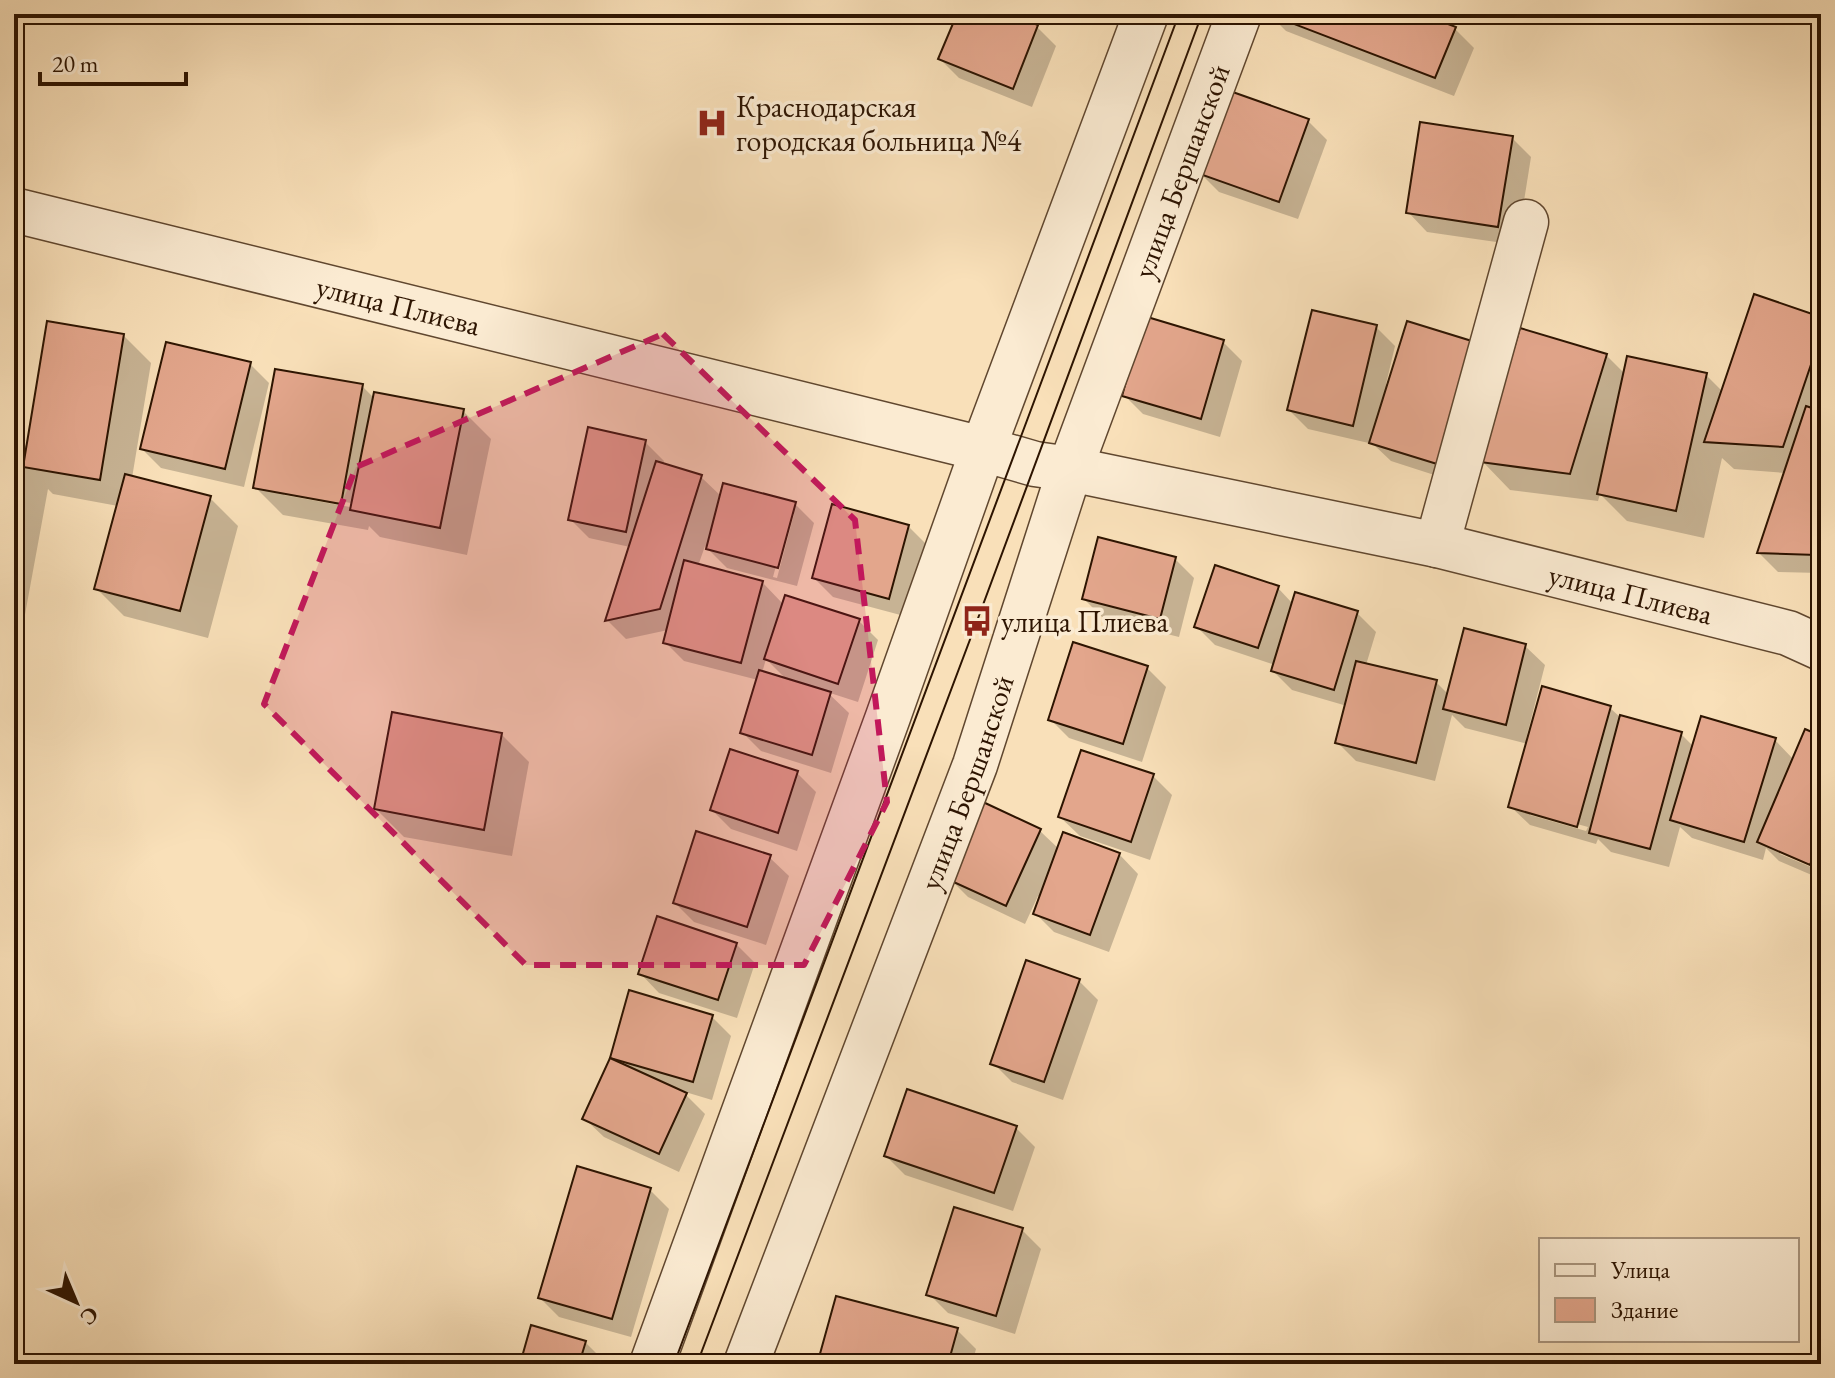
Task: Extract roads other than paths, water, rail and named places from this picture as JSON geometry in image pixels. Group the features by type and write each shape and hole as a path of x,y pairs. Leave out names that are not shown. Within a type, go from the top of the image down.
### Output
{"street":[{"path":"652,1364 878,747 983,449 1146,14"},
{"name":"улица Бершанской","path":"746,1364 975,765 1070,469 1239,14"},
{"name":"улица Плиева","path":"14,210 1035,464 1437,545 1788,633 1821,648"},
{"path":"1437,545 1526,222"}],"tram line":[{"path":"674,1364 1179,14"},
{"path":"697,1364 1202,14"}],"place":[{"name":"Краснодарская городская больница №4","path":"712,123"},
{"name":"улица Плиева","path":"977,621"}]}
